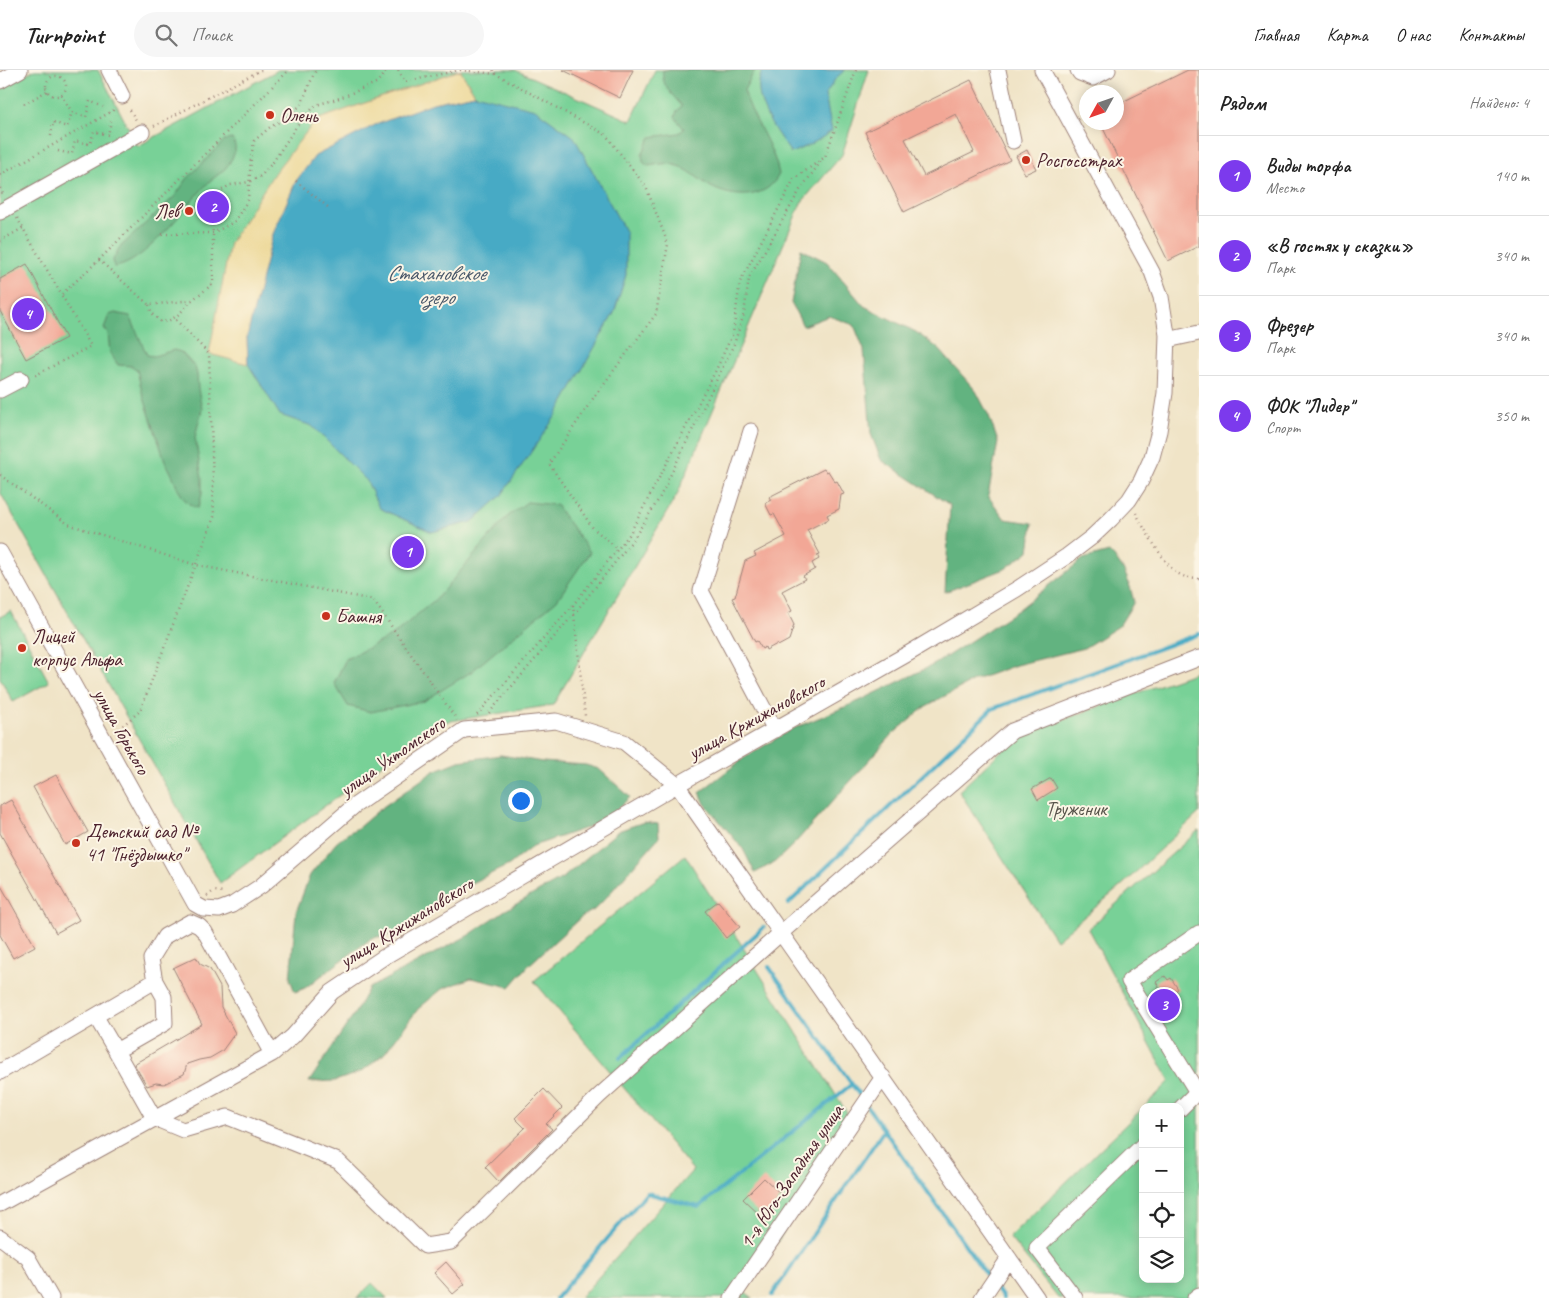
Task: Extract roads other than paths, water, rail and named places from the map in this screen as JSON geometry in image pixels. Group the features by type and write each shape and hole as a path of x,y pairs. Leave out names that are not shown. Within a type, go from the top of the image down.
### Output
{"street":[{"path":"0,81 20,70"},
{"path":"109,70 120,102"},
{"path":"998,70 1013,141"},
{"name":"улица Кржижановского","path":"0,1204 272,1054 293,1036 332,992 384,957 677,785 912,652 1030,580 1092,537 1112,519 1129,500 1141,481 1152,457 1159,431 1165,393 1167,340 1161,297 1152,272 1042,70"},
{"path":"1078,70 1080,73 1093,78 1108,70"},
{"path":"5,209 142,132"},
{"path":"1167,340 1199,333"},
{"path":"0,390 27,378"},
{"path":"751,431 701,591 774,730"},
{"name":"улица Горького","path":"0,552 105,742 200,906"},
{"path":"96,1017 154,1118 183,1130 228,1117 338,1161 426,1246 451,1242 599,1096 1012,730 1199,658"},
{"name":"улица Ухтомского","path":"200,906 219,910 226,908 262,886 354,806 470,730 556,721 624,742 677,785 782,932 1037,1298"},
{"path":"116,1051 165,1023 164,997 154,982 150,960 165,936 190,922 199,926 205,932 272,1054"},
{"path":"1184,1105 1198,1093 1129,981 1199,933"},
{"path":"0,1072 154,982"},
{"name":"1-я Юго-Западная улица","path":"732,1298 883,1077"},
{"path":"1075,1298 1037,1248 1140,1148"},
{"path":"0,1237 28,1258 51,1298"},
{"path":"982,1298 1010,1258"},
{"path":"1195,1298 1199,1295"}],"water":[{"path":"763,70 845,70 836,78 825,95 832,131 812,144 791,153 778,135 761,102 759,80"},
{"name":"Стахановское озеро","path":"475,94 535,109 574,137 626,233 626,275 614,313 557,414 501,496 472,522 432,532 379,508 367,481 312,426 280,415 248,364 247,337 273,234 296,181 315,156 375,125 433,103"}],"waterway":[{"path":"788,904 992,709 1199,634"},
{"path":"620,1058 764,927"},
{"path":"769,967 863,1100"},
{"path":"556,1298 647,1193 699,1207 852,1084"},
{"path":"867,1106 990,1280"},
{"path":"772,1295 884,1130"},
{"path":"994,1285 1003,1298"}],"place":[{"name":"Олень","path":"270,115"},
{"name":"Росгосстрах","path":"1026,160"},
{"name":"«В гостях у сказки»","path":"213,207"},
{"name":"Лев","path":"189,211"},
{"name":"ФОК \"Лидер\"","path":"28,314"},
{"name":"Виды торфа","path":"408,552"},
{"name":"Башня","path":"326,616"},
{"name":"Лицей корпус Альфа","path":"22,648"},
{"name":"Детский сад № 41 \"Гнёздышко\"","path":"76,843"},
{"name":"Фрезер","path":"1164,1005"}],"park label":[{"name":"Труженик","path":"1076,808"}]}
